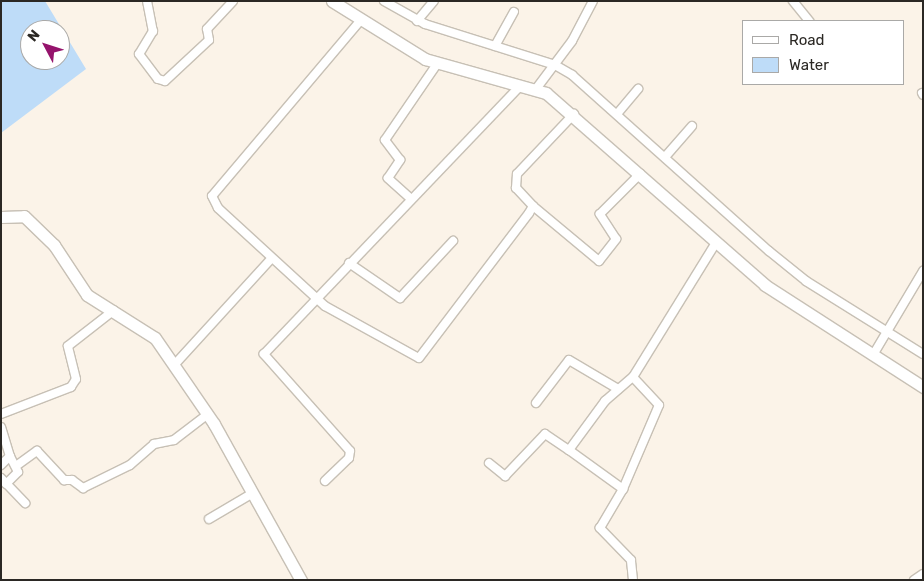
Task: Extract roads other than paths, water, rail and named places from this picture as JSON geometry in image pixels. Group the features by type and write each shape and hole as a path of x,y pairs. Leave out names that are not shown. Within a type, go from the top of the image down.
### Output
{"main road":[{"path":"332,1 360,21 437,64 536,89 574,114 716,244 765,285 923,387"},
{"path":"1,218 24,216 54,245 87,295 114,310 155,338 176,363 208,414 301,580"}],"street":[{"path":"147,1 153,31 139,54 158,79 165,81 209,40 207,29 233,1"},
{"path":"384,1 417,21 553,67 617,114 791,269 884,334 923,354"},
{"path":"417,21 434,1"},
{"path":"536,89 544,76 553,67 593,1"},
{"path":"793,1 808,20"},
{"path":"495,46 514,12"},
{"path":"360,21 213,189 212,196 218,208 315,297 373,336 422,358 533,206"},
{"path":"410,198 388,178 400,160 384,140 437,64"},
{"path":"324,481 349,458 350,451 264,354 315,297 520,86"},
{"path":"617,114 638,89"},
{"path":"574,114 517,174 516,188 533,206 599,260 616,239 600,214 640,174"},
{"path":"664,157 692,126"},
{"path":"350,263 400,298 453,241"},
{"path":"569,450 618,389 633,377 716,244"},
{"path":"176,363 272,258"},
{"path":"873,355 923,271"},
{"path":"1,414 71,387 76,379 68,346 114,310"},
{"path":"536,403 569,360 618,389"},
{"path":"633,377 658,398 659,405 623,489 600,528 631,560 633,580"},
{"path":"16,466 37,451 64,480 72,480 83,488 130,465 154,444 174,440 208,414"},
{"path":"1,426 10,456 18,474 4,481 25,503"},
{"path":"489,463 506,476 545,434 623,489"},
{"path":"1,465 10,456"},
{"path":"209,519 253,493"},
{"path":"914,580 923,574"}],"water":[{"path":"1,1 45,1 56,20 20,20 20,70 70,70 70,42 86,69 1,133"}]}
